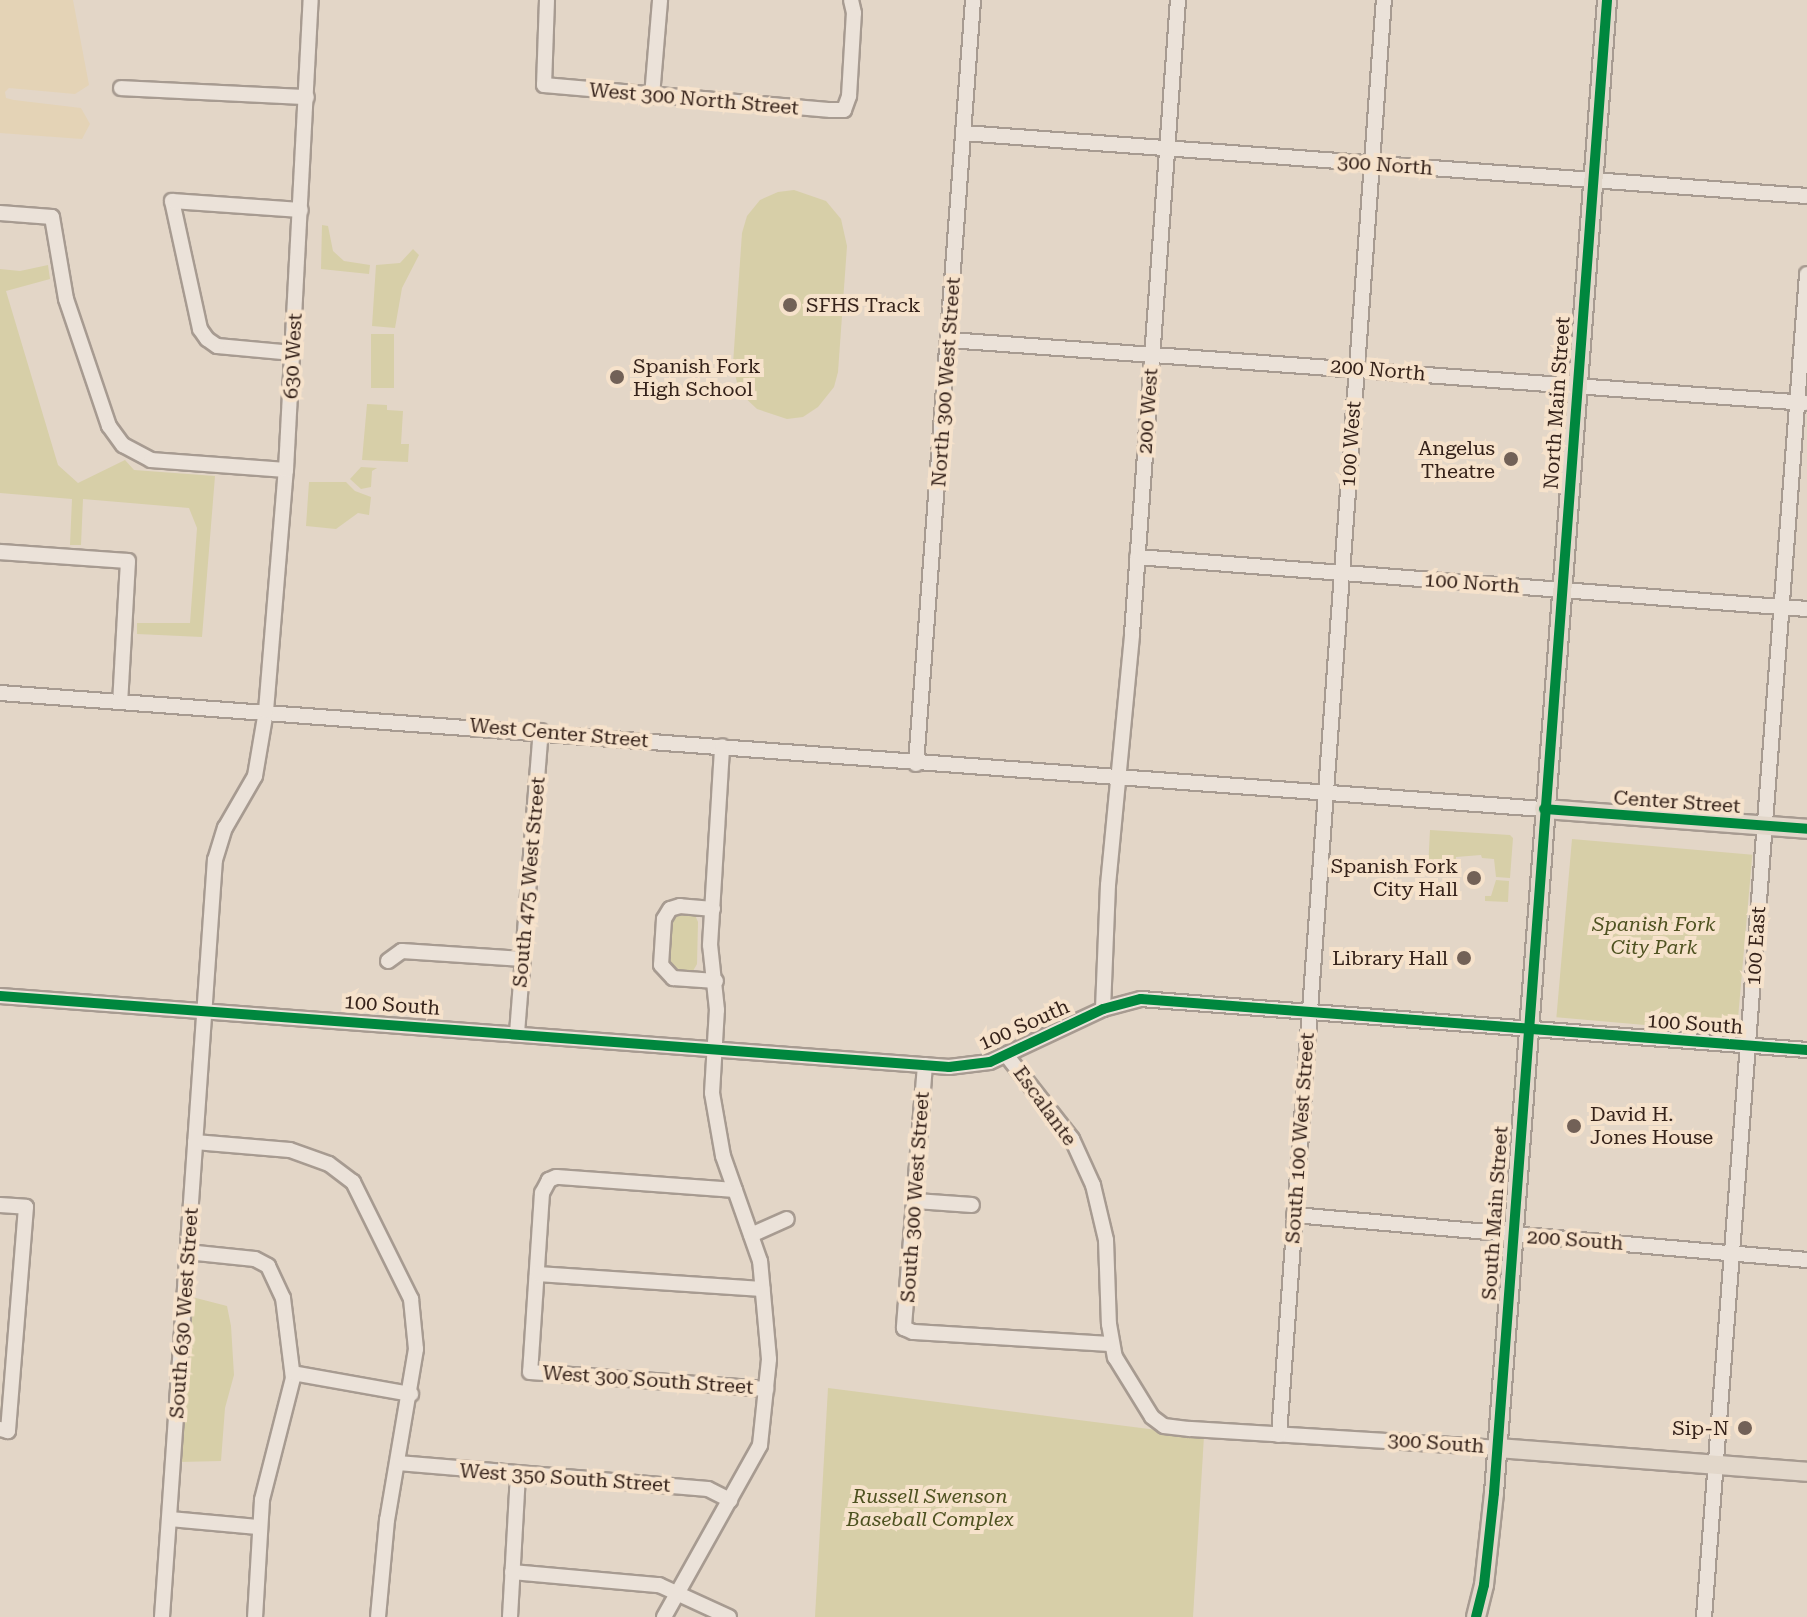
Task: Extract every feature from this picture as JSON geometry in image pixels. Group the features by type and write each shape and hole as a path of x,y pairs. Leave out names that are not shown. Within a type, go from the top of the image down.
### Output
{"main road":[{"name":"North Main Street","path":"1544,809 1607,0"},
{"name":"Center Street","path":"1544,809 1807,829"},
{"name":"South Main Street","path":"1476,1617 1484,1585 1497,1448 1544,809"},
{"name":"300 South","path":"1497,1448 1807,1472"}],"street":[{"name":"630 West","path":"205,1009 215,860 225,828 255,776 266,711 286,470 311,0"},
{"name":"West 300 North Street","path":"547,0 544,85 844,110 854,13 851,0"},
{"path":"652,96 660,0"},
{"name":"North 300 West Street","path":"916,764 973,0"},
{"name":"200 West","path":"1103,1009 1114,822 1178,0"},
{"name":"100 West","path":"1325,793 1384,0"},
{"path":"121,88 307,97"},
{"name":"300 North","path":"963,133 1807,196"},
{"path":"293,353 217,346 200,329 172,201 301,210"},
{"path":"0,213 52,217 59,268 76,329 109,426 129,450 159,461 286,470"},
{"name":"100 East","path":"1704,1617 1782,607 1802,403 1807,274"},
{"name":"200 North","path":"949,340 1356,367 1802,403"},
{"path":"0,552 128,561 120,702"},
{"name":"100 North","path":"1137,557 1807,609"},
{"name":"West Center Street","path":"0,693 541,731 1118,779"},
{"name":"South 475 West Street","path":"517,1033 541,731"},
{"path":"664,1617 760,1445 770,1336 760,1261 714,1117 716,981 710,945 722,746"},
{"name":"Center Street","path":"1118,779 1544,809"},
{"name":"South 100 West Street","path":"1279,1435 1325,793"},
{"path":"713,909 680,906 670,909 664,919 661,965 673,978 716,981"},
{"path":"388,961 402,951 523,959"},
{"name":"100 South","path":"0,996 925,1065 974,1065 1007,1056 1118,1003 1161,1000 1807,1050"},
{"name":"South 630 West Street","path":"162,1617 205,1009"},
{"name":"Escalante","path":"1007,1056 1072,1139 1093,1185 1106,1240 1111,1344"},
{"name":"South 300 West Street","path":"925,1065 904,1328 913,1332 1111,1344"},
{"path":"195,1142 290,1150 329,1164 353,1182 411,1299 416,1349 411,1394 387,1520 378,1617"},
{"path":"735,1190 556,1177 549,1180 542,1193 537,1274 763,1289"},
{"path":"916,1201 972,1205"},
{"path":"0,1205 26,1207 4,1430"},
{"name":"200 South","path":"1294,1215 1807,1260"},
{"path":"751,1235 787,1219"},
{"path":"187,1252 255,1259 268,1266 283,1298 293,1373 289,1404 262,1500 255,1617"},
{"name":"West 300 South Street","path":"537,1274 530,1372 766,1389"},
{"name":"300 South","path":"1111,1344 1118,1364 1140,1401 1164,1426 1497,1448"},
{"path":"293,1373 411,1394"},
{"name":"West 350 South Street","path":"398,1463 708,1489 730,1500"},
{"path":"510,1617 518,1475"},
{"path":"170,1519 258,1527"},
{"path":"512,1572 659,1585 729,1617"}],"shaded area":[{"path":"0,0 73,0 89,85 75,94 9,88 5,92 6,98 14,100 81,108 90,124 82,139 0,133"}],"green space":[{"name":"SFHS Track","path":"794,190 826,201 841,219 847,246 838,372 834,387 818,407 803,417 787,419 757,409 739,392 733,364 742,233 747,216 760,200 778,192"},
{"path":"322,225 328,226 333,251 344,261 370,265 369,274 321,269"},
{"path":"413,249 419,255 402,288 395,328 372,326 376,265 400,263"},
{"path":"48,265 50,279 6,291 58,465 78,483 125,460 134,470 215,476 202,637 137,634 137,623 190,623 197,528 189,508 83,499 81,545 70,545 72,499 0,493 0,269 20,271"},
{"path":"371,334 394,334 394,388 371,388"},
{"path":"367,404 387,405 387,410 403,411 401,444 409,444 408,462 362,460"},
{"path":"361,467 377,468 372,471 371,487 361,489 350,479"},
{"path":"309,482 346,482 355,491 371,497 369,515 358,513 336,529 306,526"},
{"path":"1430,830 1510,835 1513,838 1510,878 1496,877 1494,859 1482,858 1481,855 1456,857 1455,870 1428,869"},
{"name":"Spanish Fork City Park","path":"1572,839 1752,855 1737,1033 1556,1017"},
{"path":"1496,880 1509,881 1508,902 1485,901 1485,896 1491,896"},
{"path":"679,913 695,915 698,922 697,964 693,971 675,970 668,961 671,922"},
{"path":"192,1297 227,1306 231,1326 234,1375 225,1408 221,1461 180,1462"},
{"name":"Russell Swenson Baseball Complex","path":"828,1388 1204,1436 1193,1617 815,1617"}],"cycle path":[{"path":"1476,1617 1484,1585 1494,1493 1607,0"},
{"path":"1544,809 1807,829"},
{"path":"0,996 949,1067 990,1062 1103,1009 1141,999 1807,1050"}],"place":[{"name":"SFHS Track","path":"790,305"},
{"name":"Spanish Fork High School","path":"617,377"},
{"name":"Angelus Theatre","path":"1511,459"},
{"name":"Spanish Fork City Hall","path":"1474,878"},
{"name":"Library Hall","path":"1464,958"},
{"name":"David H. Jones House","path":"1574,1126"},
{"name":"Sip-N","path":"1745,1428"}]}
